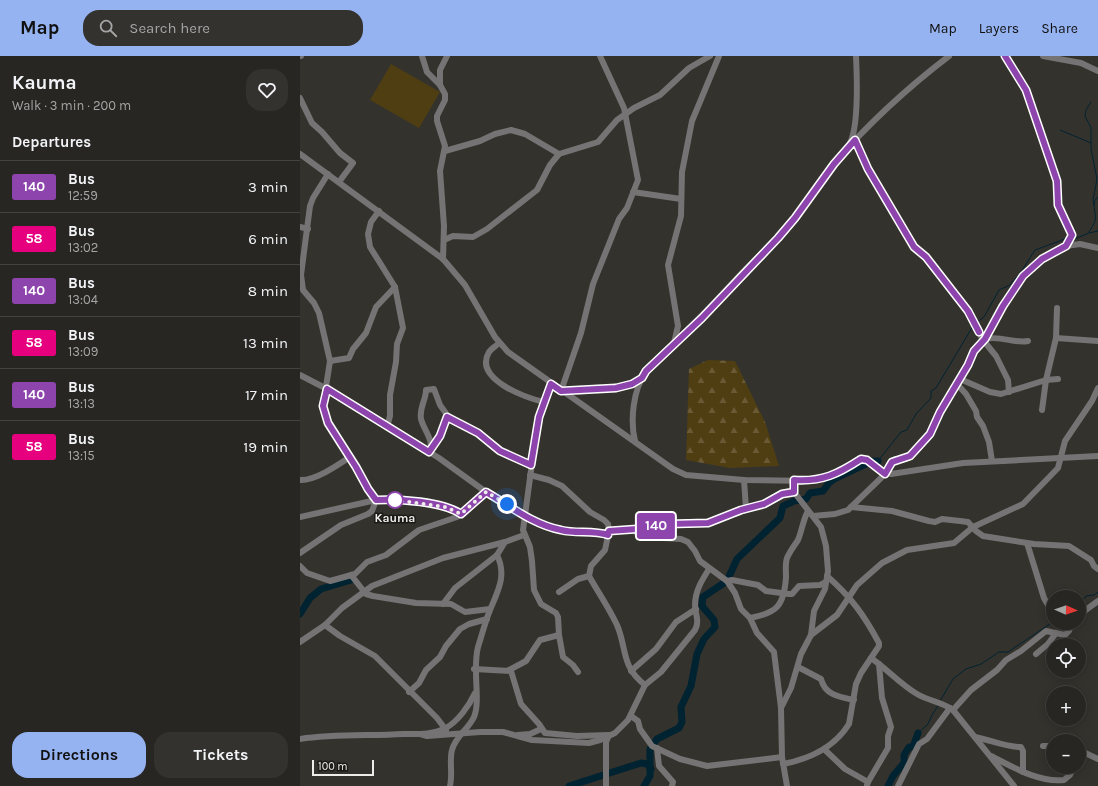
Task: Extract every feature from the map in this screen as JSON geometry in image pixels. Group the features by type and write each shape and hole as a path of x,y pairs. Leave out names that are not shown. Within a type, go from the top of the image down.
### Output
{"street":[{"path":"422,56 426,72 440,85 445,94 445,100 437,116 445,151 440,171 444,240 442,259"},
{"path":"440,85 440,70 447,56"},
{"path":"561,391 581,333 593,284 619,219 627,208 634,192 638,175 624,114 624,108 619,93 609,79 600,56"},
{"path":"444,240 453,236 473,237 487,229 540,187 550,165 559,154 595,144 624,114 660,95 689,68 710,56"},
{"path":"674,343 678,326 668,265 681,216 682,172 690,130 719,56"},
{"path":"847,149 854,132 858,89 856,56"},
{"path":"635,441 632,423 636,399 642,378 646,371 702,318 778,238 855,140 882,112 923,76 949,56"},
{"path":"1005,56 1026,90 1051,162 1057,181 1058,205 1072,233 1066,246"},
{"path":"1043,56 1081,63 1098,71"},
{"path":"300,98 312,122 340,154 353,163 339,182"},
{"path":"445,151 511,130 525,134 559,154"},
{"path":"855,140 868,169 914,247 926,257 968,311 984,339 992,349 1008,380 1009,392"},
{"path":"300,154 442,259 465,285 499,343 508,352 561,391 683,474 704,478 744,480 820,479 845,470 861,459 870,462 885,474 897,474 945,464 1098,456"},
{"path":"328,174 313,198 309,210 308,229 302,260 301,284 303,290 316,307 330,361 327,389 323,406 328,423 376,500"},
{"path":"634,192 681,199"},
{"path":"379,211 371,222 368,234 370,247 395,287 403,328 397,344 396,362 390,395 390,416 387,427"},
{"path":"300,227 308,229"},
{"path":"810,513 835,514 851,507 885,474 892,462 910,456 930,434 940,412 974,351 984,339 1003,306 1023,276 1042,259 1066,246 1080,244 1098,248"},
{"path":"330,361 349,358 353,349 366,333 376,307 395,287"},
{"path":"1042,410 1046,380 1056,338 1057,308"},
{"path":"984,339 997,337 1016,342 1028,341"},
{"path":"1056,338 1098,341"},
{"path":"499,343 490,352 486,361 488,371 506,388 524,397 544,402"},
{"path":"300,375 327,389 387,427 430,450 486,492 525,516 560,530 608,533 630,529 651,528 668,524 708,523 764,504 782,494 794,492"},
{"path":"561,391 620,387 632,384 642,378"},
{"path":"958,382 1001,394 1046,380 1058,379"},
{"path":"958,382 976,411 977,417 983,426 989,442 992,461"},
{"path":"551,384 537,426 523,525 524,535 530,547 534,590 541,604 552,610 558,617 559,635 563,657 573,665 578,672"},
{"path":"811,635 836,615 857,585 870,573 891,558 907,550 954,543 973,527 1021,505 1055,471 1067,436 1092,401 1098,388"},
{"path":"430,450 431,441 421,419 423,402 428,389 434,389 440,405 447,417 478,433 500,451 531,465"},
{"path":"430,450 440,436 447,417"},
{"path":"300,480 306,480 335,467 350,457"},
{"path":"530,475 549,480 562,486 590,512 608,524 605,550 591,566 589,576 618,627 623,652 631,671 636,678 645,685"},
{"path":"744,480 746,509"},
{"path":"781,708 792,688 801,654 811,635 814,611 827,579 828,558 821,527 794,492 794,480"},
{"path":"300,566 307,573 330,581 351,575 367,562 392,551 419,530 461,514 486,492"},
{"path":"300,554 341,525 368,514 372,511 376,500"},
{"path":"300,517 376,500 437,505 452,509 461,514"},
{"path":"851,507 892,511 935,522 942,519 968,522 983,536 1027,543 1069,546 1091,560 1094,566 1098,569"},
{"path":"750,618 771,613 777,608 784,592 787,560 798,538 802,523 810,513"},
{"path":"630,529 646,537 681,539 688,542 700,561 727,581 735,593 741,609 750,618 757,633 775,656 781,708 782,757 787,786"},
{"path":"300,642 325,625 342,608 363,592 382,582 443,558 505,542 524,535"},
{"path":"444,604 455,588 497,555 505,542"},
{"path":"1027,543 1046,602"},
{"path":"450,786 451,752 459,735 474,717 474,669 476,657 490,609 497,598 501,582 501,569 497,555"},
{"path":"420,734 427,736 459,735 480,732 503,732 532,740 589,743 615,733 631,716 645,685 661,672 695,630 698,620 695,603 699,587 710,569"},
{"path":"351,575 363,592 373,596 402,601 451,604 465,612 490,609"},
{"path":"559,592 578,579 589,576"},
{"path":"727,581 732,580 745,582 758,585 766,591 792,594 799,586 820,585 827,579"},
{"path":"783,764 811,757 838,738 849,724 856,684 871,658 878,650 879,643 859,608 849,597 827,579"},
{"path":"1086,610 1098,601"},
{"path":"631,671 656,649 676,622 696,609"},
{"path":"409,692 419,683 426,670 440,657 446,646 460,629 469,624 487,619"},
{"path":"325,625 340,636 374,656 445,728 454,744"},
{"path":"898,786 919,744 926,739 971,690 997,670 1006,660 1046,631 1064,635 1069,630"},
{"path":"1036,654 1048,644 1056,633"},
{"path":"474,669 497,671 509,670 526,662 540,640 559,635"},
{"path":"871,658 905,686 928,700 939,702 952,709 1014,786"},
{"path":"824,749 845,768 867,784 888,748 888,736 891,727 882,698 879,664"},
{"path":"798,667 821,679 822,684 830,694 854,700"},
{"path":"509,670 513,673 521,704 545,733 556,735 609,735"},
{"path":"300,739 322,736 420,734 445,728 464,710 475,692"},
{"path":"631,716 638,722 640,729 652,746 680,759 708,766 782,757"},
{"path":"516,736 530,734 542,729"},
{"path":"606,786 606,742 609,735"},
{"path":"975,737 989,740 1003,746 1021,747 1023,751 1023,772"},
{"path":"657,748 659,766 673,782 672,786"},
{"path":"1086,753 1098,759"},
{"path":"991,756 1023,772 1061,780 1068,778 1070,774"}],"green space":[{"path":"391,64 440,92 419,128 370,100"},
{"path":"708,360 735,361 765,422 779,466 730,468 686,460 689,369"}],"waterway":[{"path":"1091,102 1086,110 1085,116 1091,128 1091,149 1097,179 1093,200 1094,205"},
{"path":"1060,130 1091,143"},
{"path":"1089,232 1095,221 1094,202 1098,197"},
{"path":"1072,240 1098,231"},
{"path":"976,323 984,317 999,290 1010,285 1021,272 1035,250 1065,239"},
{"path":"878,461 901,432 907,430 916,414 931,398 931,391 936,388 973,326"},
{"path":"644,786 650,776 650,749 657,739 679,728 682,722 681,707 691,686 697,654 704,639 715,627 714,620 702,606 703,597 727,581 737,559 780,518 783,506 794,501 806,499 810,493 823,491 834,479 872,461 878,461"},
{"path":"300,614 310,598 321,589 351,580"},
{"path":"1086,596 1094,595 1098,592"},
{"path":"940,701 953,679 966,669 981,664 999,652 1008,652 1046,627"},
{"path":"918,733 928,724 938,706"},
{"path":"888,786 893,776 904,763 904,755 909,747 913,747 918,733"},
{"path":"569,786 641,763 647,764 651,769"}],"bus line":[{"name":"140","path":"979,332 968,311 926,257 914,247 865,164 855,140 834,164 795,218 778,238 740,276 702,318 646,371 642,378 625,387 590,390 561,391 551,384 539,417 531,465 500,451 483,439 478,433 447,417 440,436 429,452 327,389 323,406 328,423 356,467 371,495 376,500 387,499 437,505 452,509 461,514 471,507 486,492 537,522 560,530 574,532 608,535 609,531 651,528 658,525 694,525 708,523 741,510 764,504 776,496 788,492 794,492 794,480 814,481 845,470 861,459 867,460 885,474 895,459 906,459 916,451 930,434 934,422 968,365 974,351 985,339 999,316 1003,306 1023,276 1042,259 1066,246 1072,235 1058,205 1057,181 1029,100 1028,93 1022,81 1005,56"}],"place":[{"name":"Kauma","path":"395,500"}],"route":[{"path":"395,500 445,507 461,514 471,507 486,492 507,504"}]}
